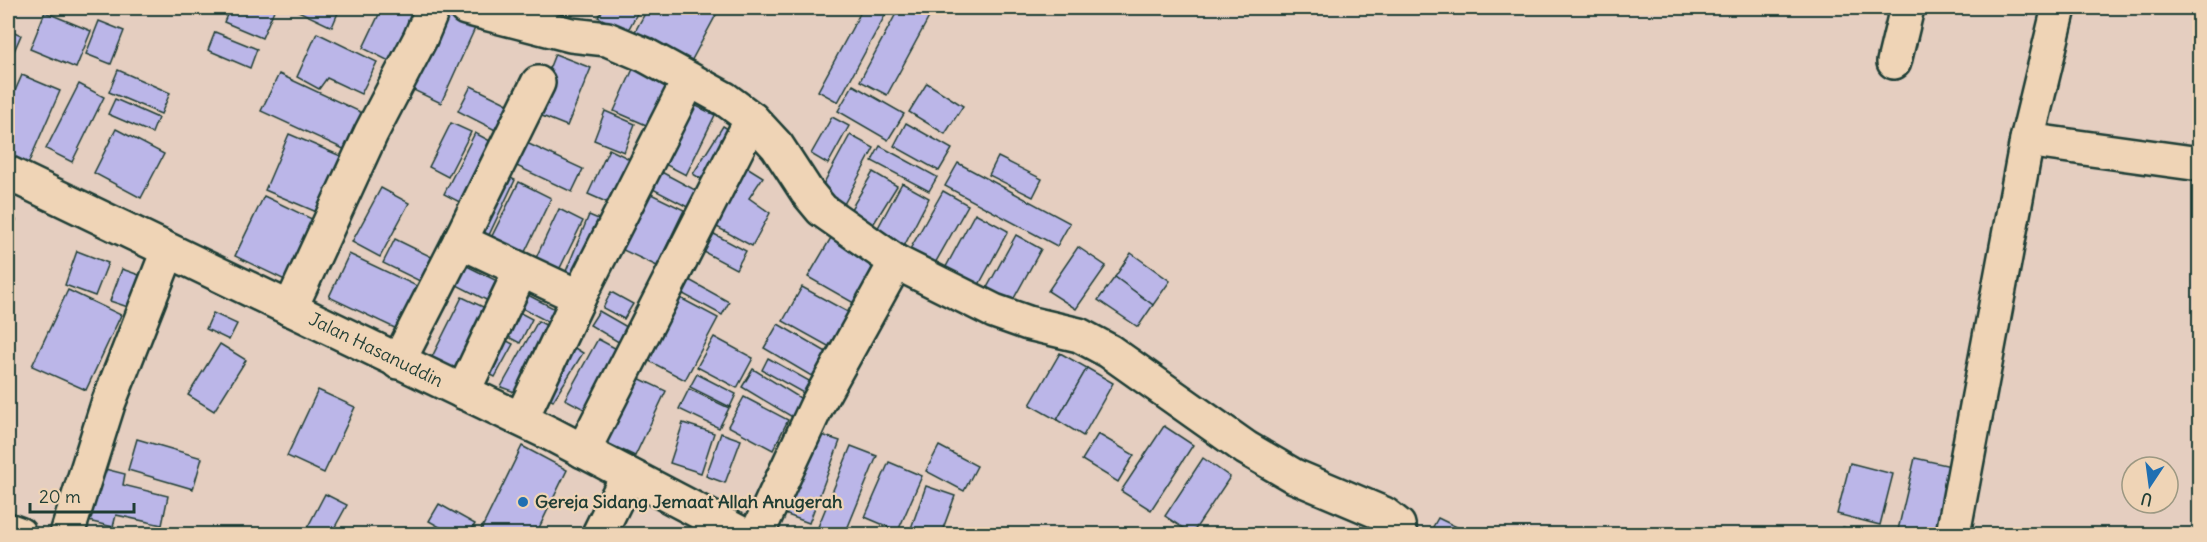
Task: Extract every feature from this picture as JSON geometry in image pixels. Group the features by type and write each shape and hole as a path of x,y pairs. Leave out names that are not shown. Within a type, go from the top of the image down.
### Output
{"street":[{"path":"290,309 371,133 434,8"},
{"path":"466,8 572,34 607,39 645,55 725,99 752,119 777,146 807,192 822,210 896,262 994,311 1028,323 1079,334 1109,351 1256,454 1294,476 1384,514 1398,525 1400,534"},
{"path":"1894,62 1907,8"},
{"path":"1953,534 2027,140 2059,8"},
{"path":"521,419 579,297 689,81"},
{"path":"398,362 538,83"},
{"path":"583,451 752,119"},
{"path":"2027,140 2199,164"},
{"name":"Jalan Hasanuddin","path":"8,173 521,419 742,534"},
{"path":"460,241 579,297"},
{"path":"67,534 108,404 168,251"},
{"path":"757,534 817,405 896,262"},
{"path":"463,392 521,270"},
{"path":"599,534 628,475"},
{"path":"8,530 19,534"}],"building":[{"path":"230,8 275,8 262,38 224,22"},
{"path":"297,8 340,8 332,27 296,10"},
{"path":"382,8 427,8 399,66 363,48"},
{"path":"604,8 640,8 627,32 598,17"},
{"path":"648,8 706,8 717,13 688,67 632,37"},
{"path":"863,8 889,8 838,102 818,91"},
{"path":"899,8 934,8 887,95 860,81"},
{"path":"442,11 476,26 441,103 407,87"},
{"path":"45,12 91,31 76,68 30,49"},
{"path":"99,21 124,31 111,64 86,54"},
{"path":"8,29 21,35 8,65"},
{"path":"215,32 257,49 250,68 208,50"},
{"path":"317,33 377,62 361,94 327,78 319,89 297,77"},
{"path":"555,54 591,68 567,126 532,112"},
{"path":"633,69 679,89 660,131 614,111"},
{"path":"118,70 170,93 161,114 109,92"},
{"path":"279,74 367,115 350,152 261,111"},
{"path":"22,75 60,91 28,164 8,155 8,107"},
{"path":"927,83 963,106 945,134 909,112"},
{"path":"79,84 104,97 72,162 46,149"},
{"path":"853,85 904,114 888,140 838,111"},
{"path":"471,86 522,111 509,137 458,111"},
{"path":"115,99 158,118 152,133 108,114"},
{"path":"684,100 715,115 686,175 655,159"},
{"path":"605,111 635,124 624,152 594,140"},
{"path":"832,117 849,126 828,164 811,154"},
{"path":"451,123 471,132 448,177 429,167"},
{"path":"906,123 952,149 939,171 894,146"},
{"path":"723,126 741,137 711,185 693,174"},
{"path":"116,129 164,154 141,198 94,173"},
{"path":"475,133 505,149 473,209 444,194"},
{"path":"289,134 343,157 319,213 265,190"},
{"path":"850,135 874,148 843,206 819,192"},
{"path":"518,139 583,169 572,192 508,162"},
{"path":"880,146 937,177 929,191 872,161"},
{"path":"609,149 640,164 620,208 588,194"},
{"path":"998,157 1042,179 1033,197 989,175"},
{"path":"734,159 763,177 749,198 770,213 752,246 702,219"},
{"path":"958,163 1070,223 1057,246 945,186"},
{"path":"654,168 710,198 701,214 645,185"},
{"path":"498,172 515,180 488,237 471,229"},
{"path":"873,172 897,186 871,228 848,214"},
{"path":"519,182 551,198 522,258 489,242"},
{"path":"902,183 929,198 901,252 873,237"},
{"path":"381,188 409,203 380,257 352,242"},
{"path":"943,191 968,205 934,265 909,251"},
{"path":"649,193 684,210 657,266 621,249"},
{"path":"264,196 316,221 287,281 235,256"},
{"path":"559,209 583,221 558,272 535,260"},
{"path":"975,213 1008,231 974,294 941,276"},
{"path":"589,215 610,224 584,285 564,276"},
{"path":"8,216 16,220 9,235 8,234"},
{"path":"699,226 746,251 736,269 689,244"},
{"path":"1016,235 1041,249 1008,309 983,295"},
{"path":"832,236 883,265 859,306 808,277"},
{"path":"395,239 442,262 430,286 383,263"},
{"path":"1078,247 1106,266 1076,309 1048,291"},
{"path":"77,251 108,263 95,296 65,285"},
{"path":"1131,253 1170,281 1153,305 1115,277"},
{"path":"349,254 421,288 401,331 329,297"},
{"path":"457,261 509,287 498,306 447,280"},
{"path":"122,269 142,276 131,308 110,301"},
{"path":"680,275 729,302 722,315 672,288"},
{"path":"1115,277 1153,305 1138,327 1098,300"},
{"path":"802,287 857,317 837,351 783,321"},
{"path":"68,290 121,315 86,390 32,366"},
{"path":"522,292 565,314 558,327 516,305"},
{"path":"611,292 633,304 624,319 603,308"},
{"path":"669,292 718,318 685,380 636,354"},
{"path":"462,297 498,314 467,376 431,359"},
{"path":"511,308 532,319 520,343 499,332"},
{"path":"599,311 641,335 632,350 590,325"},
{"path":"213,313 237,324 229,340 206,329"},
{"path":"538,321 559,332 523,395 501,387"},
{"path":"778,324 835,357 820,381 764,348"},
{"path":"494,334 513,344 495,377 476,367"},
{"path":"714,337 753,358 737,388 697,367"},
{"path":"598,339 628,355 595,415 565,399"},
{"path":"565,342 583,353 553,401 536,391"},
{"path":"220,344 246,360 214,411 188,395"},
{"path":"1060,353 1087,368 1057,420 1030,405"},
{"path":"768,358 811,382 805,394 762,370"},
{"path":"1087,368 1113,383 1083,436 1057,420"},
{"path":"753,369 805,401 794,418 742,387"},
{"path":"697,374 736,394 730,407 690,387"},
{"path":"634,376 666,391 635,456 603,441"},
{"path":"689,389 729,408 719,428 679,409"},
{"path":"318,390 355,407 324,473 287,456"},
{"path":"744,397 788,420 773,450 728,426"},
{"path":"683,423 714,433 701,473 670,463"},
{"path":"1164,426 1193,445 1151,510 1121,491"},
{"path":"813,432 840,441 809,523 782,513"},
{"path":"721,433 741,440 725,483 706,476"},
{"path":"1098,434 1134,455 1118,482 1082,460"},
{"path":"137,439 202,458 193,489 128,470"},
{"name":"Gereja Sidang Jemaat Allah Anugerah","path":"522,446 567,470 536,534 479,534"},
{"path":"851,446 877,456 845,534 837,534 818,527"},
{"path":"939,446 977,466 964,491 926,471"},
{"path":"1203,458 1230,477 1192,534 1165,516"},
{"path":"1915,458 1951,466 1935,534 1897,534"},
{"path":"889,462 922,476 898,531 865,517"},
{"path":"1850,463 1893,474 1880,525 1837,514"},
{"path":"93,466 125,474 123,485 168,496 162,525 116,515 113,527 80,519"},
{"path":"926,486 955,496 941,534 909,534"},
{"path":"325,494 347,505 331,534 304,534"},
{"path":"439,504 475,524 469,534 452,534 429,521"},
{"path":"1438,518 1471,534 1429,534"},
{"path":"1843,527 1874,534 1841,534"}],"place":[{"name":"Gereja Sidang Jemaat Allah Anugerah","path":"523,502"}]}
